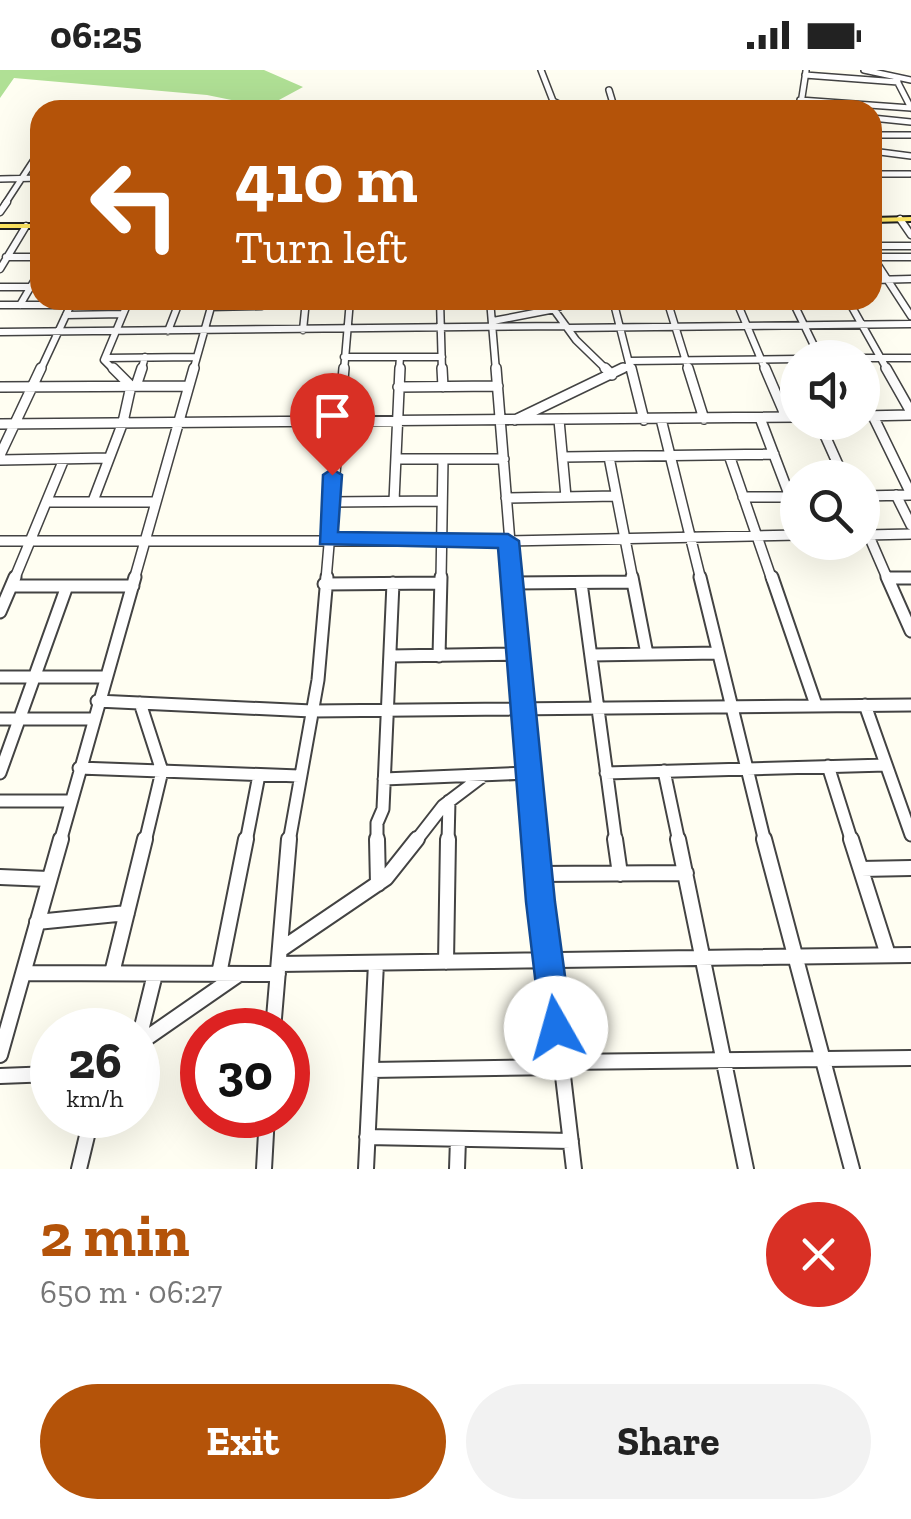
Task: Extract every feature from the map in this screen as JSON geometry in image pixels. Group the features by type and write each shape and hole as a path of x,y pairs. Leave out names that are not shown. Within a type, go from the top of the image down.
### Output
{"main road":[{"path":"882,220 911,220"},
{"path":"0,226 30,226"}],"street":[{"path":"540,70 552,100"},
{"path":"864,70 911,80"},
{"path":"800,100 806,72 894,76"},
{"path":"894,76 911,108"},
{"path":"609,90 612,100"},
{"path":"882,106 911,108"},
{"path":"882,119 911,122"},
{"path":"882,135 911,135"},
{"path":"882,152 911,156"},
{"path":"0,212 30,166"},
{"path":"882,174 910,174"},
{"path":"0,178 30,178"},
{"path":"900,220 911,235"},
{"path":"0,269 26,226"},
{"path":"882,246 911,246"},
{"path":"4,257 30,257"},
{"path":"882,257 911,257"},
{"path":"882,271 911,316"},
{"path":"882,280 911,279"},
{"path":"0,286 30,286 20,305"},
{"path":"0,305 30,305"},
{"path":"69,310 0,458 110,458"},
{"path":"93,310 123,314"},
{"path":"106,358 125,310"},
{"path":"168,331 176,310"},
{"path":"0,1055 210,310"},
{"path":"256,330 261,310"},
{"path":"304,330 305,310"},
{"path":"276,1008 299,776 312,711 349,310"},
{"path":"440,310 442,387"},
{"path":"491,310 498,386 508,421 504,459 508,541 538,874 574,1169"},
{"path":"493,325 551,310"},
{"path":"556,310 612,374"},
{"path":"616,310 644,420"},
{"path":"670,310 704,419"},
{"path":"740,310 780,394"},
{"path":"797,310 811,340"},
{"path":"854,310 911,414 880,415"},
{"path":"0,342 3,332 911,324"},
{"path":"106,358 196,357"},
{"path":"344,357 442,357"},
{"path":"394,501 400,357"},
{"path":"106,358 134,386"},
{"path":"92,502 144,358"},
{"path":"881,358 911,358"},
{"path":"508,421 630,363 780,360"},
{"path":"0,387 188,386"},
{"path":"398,388 498,386"},
{"path":"0,424 780,417"},
{"path":"760,418 780,467"},
{"path":"660,419 792,955 852,1169"},
{"path":"559,420 566,497"},
{"path":"880,435 911,494 880,495"},
{"path":"563,457 774,454"},
{"path":"729,455 816,705"},
{"path":"609,456 647,654"},
{"path":"0,612 64,458"},
{"path":"894,458 911,459"},
{"path":"398,459 504,459"},
{"path":"440,656 443,459"},
{"path":"896,495 911,525"},
{"path":"506,498 616,496"},
{"path":"742,497 780,496"},
{"path":"330,502 442,501"},
{"path":"47,502 156,502"},
{"path":"880,535 911,534"},
{"path":"0,541 508,541 780,535"},
{"path":"879,560 911,631"},
{"path":"888,578 911,578"},
{"path":"512,584 632,582"},
{"path":"378,884 377,823 383,809 393,583"},
{"path":"324,584 440,583"},
{"path":"581,583 620,874"},
{"path":"12,586 133,586"},
{"path":"0,773 67,586"},
{"path":"590,655 718,652"},
{"path":"390,656 518,654"},
{"path":"0,677 104,677"},
{"path":"98,701 312,711 911,704"},
{"path":"112,974 162,771 140,703"},
{"path":"866,704 911,835"},
{"path":"0,719 93,719"},
{"path":"606,773 886,765"},
{"path":"828,766 888,955"},
{"path":"79,768 299,776"},
{"path":"664,771 746,1169"},
{"path":"384,778 529,773"},
{"path":"219,974 259,775"},
{"path":"279,963 378,884 448,801 484,775"},
{"path":"0,801 70,800"},
{"path":"446,962 448,801"},
{"path":"860,869 911,868"},
{"path":"538,874 686,873"},
{"path":"0,877 48,880"},
{"path":"37,922 127,914"},
{"path":"22,973 239,974 279,963 911,955"},
{"path":"366,1169 376,963"},
{"path":"155,974 138,1044 239,974"},
{"path":"371,1070 911,1058"},
{"path":"0,1076 30,1075"},
{"path":"367,1137 571,1141"},
{"path":"79,1169 86,1138"},
{"path":"264,1169 266,1138"},
{"path":"457,1169 458,1139"}],"green space":[{"path":"0,70 264,70 303,87 279,100 232,100 14,78 0,98"}],"route":[{"path":"332,475 327,539 508,541 540,902 556,1028"}]}
